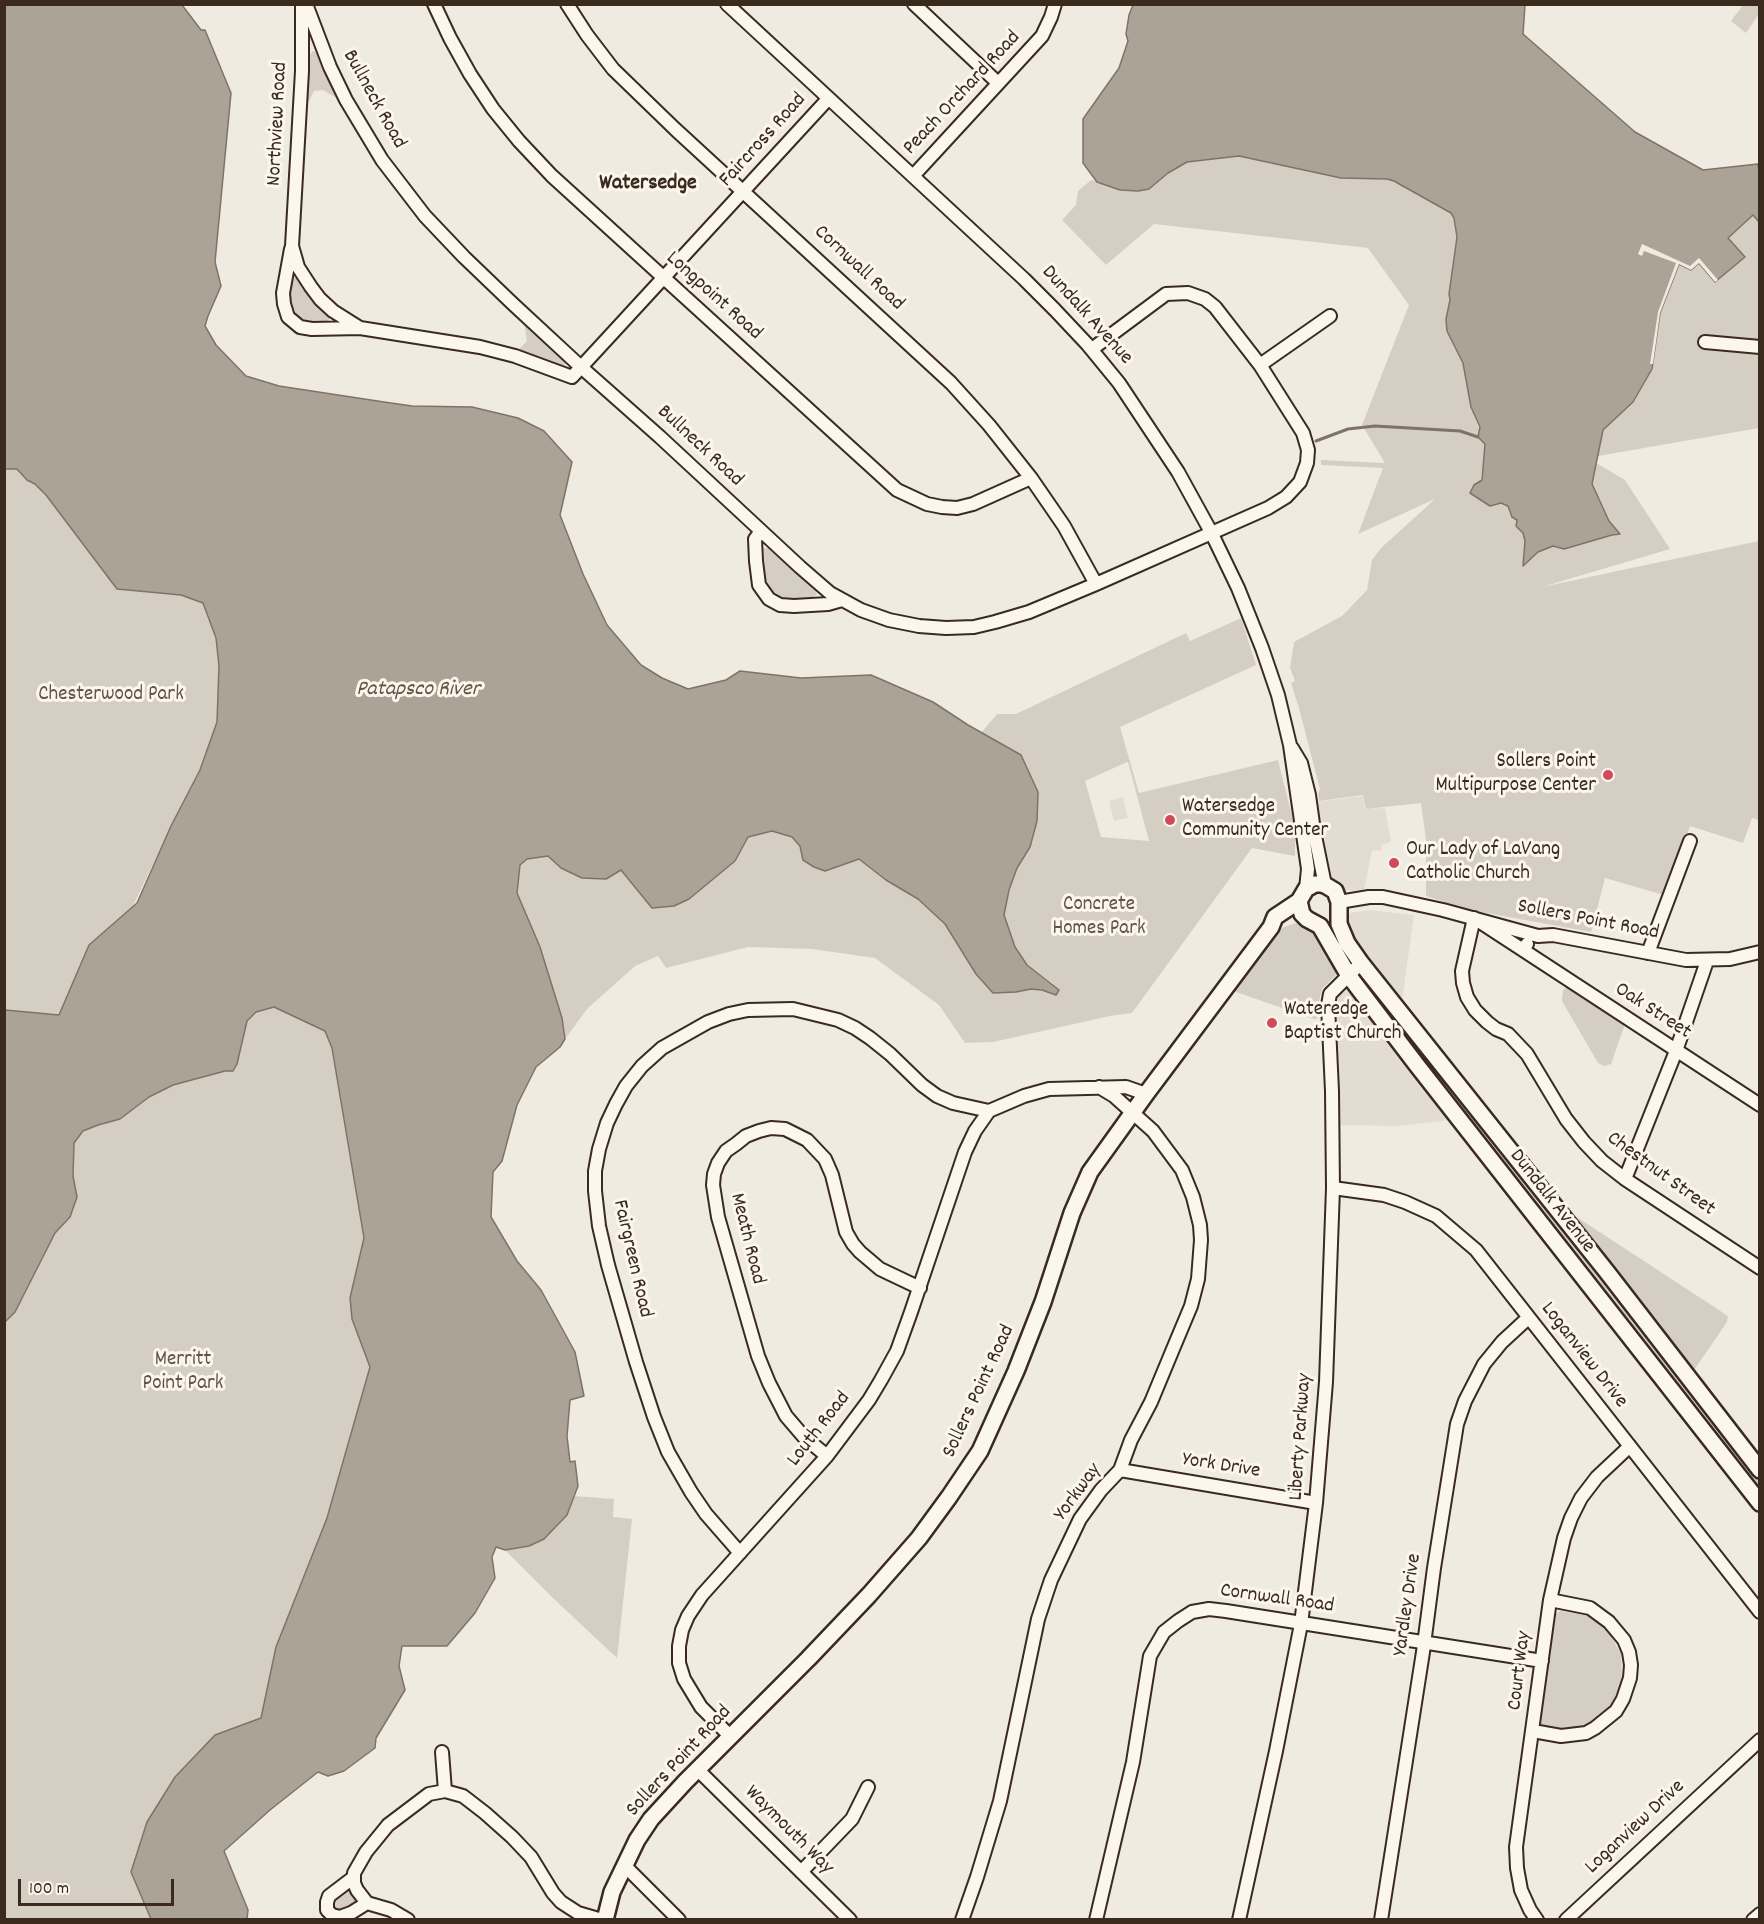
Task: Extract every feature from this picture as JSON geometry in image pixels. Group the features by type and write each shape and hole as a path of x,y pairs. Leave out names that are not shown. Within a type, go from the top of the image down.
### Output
{"main road":[{"path":"1303,895 1315,884 1325,885"},
{"name":"Dundalk Avenue","path":"1325,885 1335,891 1339,924 1347,943 1361,963 1760,1470"},
{"name":"Dundalk Avenue","path":"1303,895 1302,914 1320,926 1349,976 1760,1503"},
{"name":"Sollers Point Road","path":"603,1920 624,1865 651,1819 808,1659 919,1538 980,1451 1016,1371 1043,1302 1081,1189 1095,1165 1146,1094 1271,927 1275,917 1303,895"},
{"path":"1271,927 1296,918 1321,923 1332,919 1338,906"}],"street":[{"name":"Northview Road","path":"304,4 301,103 292,246 283,293 288,317 300,327 312,329 360,328 480,347 515,356 572,377 581,367"},
{"name":"Bullneck Road","path":"304,4 346,100 382,160 425,216 464,257 581,367 660,436 808,574 830,592 861,610 889,620 946,628 974,627 1029,612 1268,508 1294,490 1304,474 1308,450 1303,433 1260,365 1215,307 1204,299 1188,293 1166,294 1092,350"},
{"name":"Longpoint Road","path":"434,4 470,74 493,109 552,176 897,490 927,504 957,508 973,504 1031,478"},
{"name":"Cornwall Road","path":"567,4 587,35 614,69 675,129 951,383 989,425 1031,478 1064,526 1096,584"},
{"name":"Dundalk Avenue","path":"727,4 1024,279 1092,350 1119,383 1166,453 1211,532 1238,588 1278,695 1290,745 1308,869 1303,895"},
{"path":"914,4 998,83"},
{"name":"Peach Orchard Road","path":"913,176 1041,36 1052,18 1055,4"},
{"name":"Faircross Road","path":"581,367 828,99"},
{"name":"Northview Road","path":"292,246 298,267 320,299 333,311 360,328"},
{"path":"1260,365 1330,316"},
{"path":"1705,342 1760,347"},
{"path":"761,531 754,539 756,561 759,585 769,599 780,605 794,606 828,604 842,600"},
{"name":"Dundalk Avenue","path":"1290,745 1301,763 1325,885"},
{"path":"1648,953 1690,841"},
{"name":"Sollers Point Road","path":"1338,906 1369,897 1383,897 1432,907 1538,936 1553,935 1686,960 1730,959 1760,952"},
{"name":"Oak Street","path":"1474,918 1760,1106"},
{"name":"Chestnut Street","path":"1474,918 1462,971 1463,983 1470,1003 1487,1022 1508,1034 1519,1044 1536,1067 1566,1119 1602,1161 1625,1179 1760,1268"},
{"path":"1523,950 1528,942 1538,936"},
{"path":"1625,1179 1676,1051 1707,961"},
{"name":"Liberty Parkway","path":"1239,1920 1301,1623 1316,1503 1326,1382 1333,1188 1328,1005 1330,994 1361,963"},
{"name":"Fairgreen Road","path":"740,1553 706,1514 668,1452 643,1384 608,1265 599,1226 595,1171 607,1123 626,1086 642,1066 662,1048 708,1022 748,1010 793,1009 838,1020 855,1028 877,1043 937,1096 953,1103 989,1111"},
{"path":"1098,1087 1114,1096 1133,1112"},
{"path":"989,1111 1024,1096 1049,1089 1126,1087 1146,1094"},
{"name":"Louth Road","path":"731,1737 691,1694 684,1679 679,1663 682,1630 702,1595 827,1456 869,1400 881,1380 897,1351 965,1152 975,1131 989,1111"},
{"name":"Yorkway","path":"962,1920 1000,1801 1038,1618 1051,1580 1080,1519 1101,1490 1120,1470 1131,1440 1151,1402 1191,1306 1198,1279 1201,1259 1200,1225 1188,1182 1154,1131 1133,1112"},
{"name":"Meath Road","path":"827,1456 804,1437 786,1416 758,1356 716,1207 713,1185 718,1163 726,1152 746,1136 759,1131 771,1128 785,1129 807,1140 825,1159 832,1175 846,1232 853,1244 880,1269 920,1288"},
{"name":"Loganview Drive","path":"1333,1188 1384,1195 1436,1216 1476,1250 1760,1612"},
{"name":"Yardley Drive","path":"1381,1920 1457,1424 1465,1401 1484,1364 1502,1342 1528,1318"},
{"name":"Court Way","path":"1537,1920 1521,1890 1516,1847 1550,1600 1564,1538 1581,1498 1597,1477 1630,1446"},
{"name":"York Drive","path":"1120,1470 1316,1503"},
{"path":"1533,1731 1561,1736 1586,1733 1595,1728 1616,1711 1628,1688 1630,1677 1629,1652 1624,1640 1609,1622 1590,1608 1550,1600"},
{"name":"Cornwall Road","path":"1096,1920 1133,1762 1150,1656 1164,1632 1192,1612 1209,1609 1282,1619 1542,1661"},
{"name":"Loganview Drive","path":"1566,1920 1760,1740"},
{"path":"442,1752 445,1791"},
{"name":"Waymouth Way","path":"698,1770 850,1920"},
{"path":"801,1872 852,1819 868,1787"},
{"path":"408,1920 391,1910 367,1903 357,1890 354,1873 366,1852 388,1824 429,1794 445,1791 462,1796 512,1837 531,1857 561,1902 578,1913 603,1920"},
{"path":"624,1865 679,1920"},
{"path":"354,1877 329,1896 327,1910 332,1915 340,1917 367,1903"},
{"path":"1754,1920 1760,1914"}],"shaded area":[{"path":"1363,796 1365,809 1385,808 1391,842 1381,845 1382,850 1372,851 1364,890 1340,891 1327,881 1316,802"},
{"path":"1123,797 1128,818 1114,821 1109,801"},
{"path":"1370,910 1414,915 1401,1008 1374,976 1344,923 1350,913"},
{"path":"1347,990 1355,993 1449,1120 1398,1126 1339,1125 1335,1006 1340,994"}],"green space":[{"path":"1743,5 1759,6 1759,14 1746,33 1731,21"},
{"path":"313,51 322,56 340,100 323,90 314,91 304,111 307,58"},
{"path":"1239,156 1341,178 1387,179 1451,213 1457,237 1449,294 1447,331 1463,363 1471,407 1485,444 1481,480 1474,485 1508,506 1512,517 1517,520 1516,526 1523,533 1525,541 1523,564 1538,552 1553,546 1564,549 1619,534 1609,521 1591,484 1596,463 1625,480 1670,549 1542,587 1759,541 1759,820 1752,818 1743,843 1690,826 1679,861 1664,895 1605,878 1591,932 1470,910 1426,896 1426,840 1421,803 1366,809 1363,795 1319,801 1320,789 1291,683 1295,681 1290,668 1294,642 1342,616 1367,590 1372,560 1381,548 1435,499 1358,534 1383,468 1321,465 1321,460 1385,463 1362,425 1409,305 1368,248 1154,224 1106,265 1062,220 1076,205 1078,191 1091,180 1149,189 1168,173 1187,162"},
{"path":"1753,215 1760,222 1759,428 1598,456 1603,430 1633,402 1652,369 1660,313 1679,264 1699,262 1715,281 1728,238"},
{"path":"291,278 301,280 327,311 330,317 328,322 313,323 297,318 291,309 286,293"},
{"path":"524,322 565,357 565,365 561,369 513,355 527,341"},
{"name":"Chesterwood Park","path":"5,469 17,469 46,495 117,589 181,595 203,603 216,638 219,666 217,722 200,770 133,906 89,945 59,1015 5,1010"},
{"path":"764,548 771,548 815,589 817,594 812,598 790,601 771,592 765,581 761,552"},
{"name":"Concrete Homes Park","path":"1241,618 1256,665 1120,727 1139,793 1278,760 1295,828 1295,856 1252,848 1132,1013 993,1042 965,1043 939,1005 875,958 812,949 748,947 666,968 658,956 635,966 587,1009 565,1039 562,1018 517,892 520,865 527,859 548,856 561,868 621,870 636,887 735,861 748,837 772,831 792,837 800,846 803,860 825,871 859,859 886,880 918,899 945,924 976,974 1016,992 1031,989 1056,995 1053,984 1027,965 1015,947 1004,915 1009,890 1017,868 1030,847 1037,821 1038,792 1021,755 981,733 997,714 1016,714 1186,633 1190,641","holes":["1128,762 1149,841 1101,837 1085,781"]},
{"path":"1296,923 1312,926 1338,969 1335,976 1322,989 1318,1018 1314,1019 1233,991 1271,938 1284,927"},
{"path":"1362,976 1379,994 1759,1480 1759,1492 1360,983 1359,979"},
{"path":"1567,987 1625,1024 1611,1064 1604,1066 1598,1063 1562,1001 1563,990"},
{"name":"Merritt Point Park","path":"274,1007 325,1031 332,1048 364,1238 350,1298 352,1319 370,1367 327,1518 276,1647 261,1718 215,1735 131,1872 151,1919 5,1919 5,1322 15,1312 55,1233 70,1217 77,1197 73,1176 73,1143 85,1131 99,1124 120,1119 149,1097 173,1085 225,1071 233,1071 237,1064 247,1021 256,1012"},
{"path":"1569,1212 1728,1316 1727,1322 1692,1373"},
{"path":"574,1496 614,1499 613,1517 632,1519 617,1658 505,1550 529,1546 567,1515"},
{"path":"1560,1611 1586,1615 1606,1628 1621,1654 1622,1682 1609,1709 1583,1730 1559,1733 1540,1727 1555,1614"},
{"path":"347,1890 352,1892 356,1904 337,1913 332,1908 332,1900"}],"water":[{"name":"Patapsco River","path":"5,4 182,5 201,30 205,30 231,93 215,262 221,286 205,326 216,345 246,376 279,386 412,406 472,407 518,418 544,431 572,462 560,515 583,574 607,625 641,665 662,678 688,689 726,680 740,671 801,678 871,675 933,702 1021,755 1038,792 1037,821 1030,847 1017,868 1009,890 1004,915 1015,947 1027,965 1059,990 1056,995 1031,989 993,993 976,974 945,924 918,899 886,880 859,859 825,871 814,867 803,860 800,846 792,837 772,831 748,837 735,861 689,899 674,906 652,908 621,870 606,879 582,878 561,868 548,856 527,859 520,865 517,893 540,947 562,1018 565,1039 560,1047 536,1067 517,1105 502,1161 493,1172 491,1217 517,1261 541,1290 575,1352 584,1396 570,1400 567,1436 570,1462 575,1461 578,1486 567,1515 544,1539 529,1546 505,1550 496,1547 492,1557 495,1578 475,1613 447,1646 402,1646 399,1666 405,1690 376,1738 375,1748 344,1771 328,1776 318,1772 224,1851 248,1910 247,1919 151,1919 131,1872 147,1822 175,1777 215,1735 261,1718 276,1647 327,1518 370,1367 352,1319 350,1298 364,1238 332,1048 325,1031 274,1007 256,1012 247,1021 237,1064 233,1071 225,1071 173,1085 149,1097 120,1119 83,1131 74,1143 73,1176 77,1197 70,1217 55,1233 15,1312 5,1322 5,1010 59,1015 89,945 137,903 171,826 200,770 217,722 219,666 216,638 203,603 181,595 117,589 46,495 17,469 5,469"},
{"path":"1133,5 1525,5 1523,34 1635,132 1703,170 1758,164 1759,222 1753,215 1728,238 1745,257 1715,282 1699,263 1691,270 1679,264 1660,313 1652,369 1633,402 1603,430 1592,484 1609,521 1620,534 1564,549 1553,546 1538,552 1523,566 1525,541 1523,533 1516,526 1517,520 1512,517 1508,506 1501,503 1490,506 1470,493 1474,485 1482,480 1485,444 1478,437 1480,427 1471,407 1463,363 1447,331 1446,319 1457,237 1451,213 1387,179 1341,178 1239,156 1187,162 1168,173 1149,189 1120,190 1097,182 1083,163 1083,119 1119,68 1128,41 1126,34"}],"pier":[{"path":"1642,244 1690,266 1699,258 1718,280 1715,282 1699,263 1691,270 1679,264 1660,313 1653,364 1650,364 1658,312 1676,263 1644,251 1642,256 1638,254"}],"waterway":[{"path":"1316,441 1348,429 1375,426 1460,431 1478,437"}],"place":[{"name":"Sollers Point Multipurpose Center","path":"1608,775"},
{"name":"Watersedge Community Center","path":"1170,820"},
{"name":"Our Lady of LaVang Catholic Church","path":"1394,863"},
{"name":"Wateredge Baptist Church","path":"1272,1023"}],"district":[{"name":"Watersedge","path":"648,185"}]}
